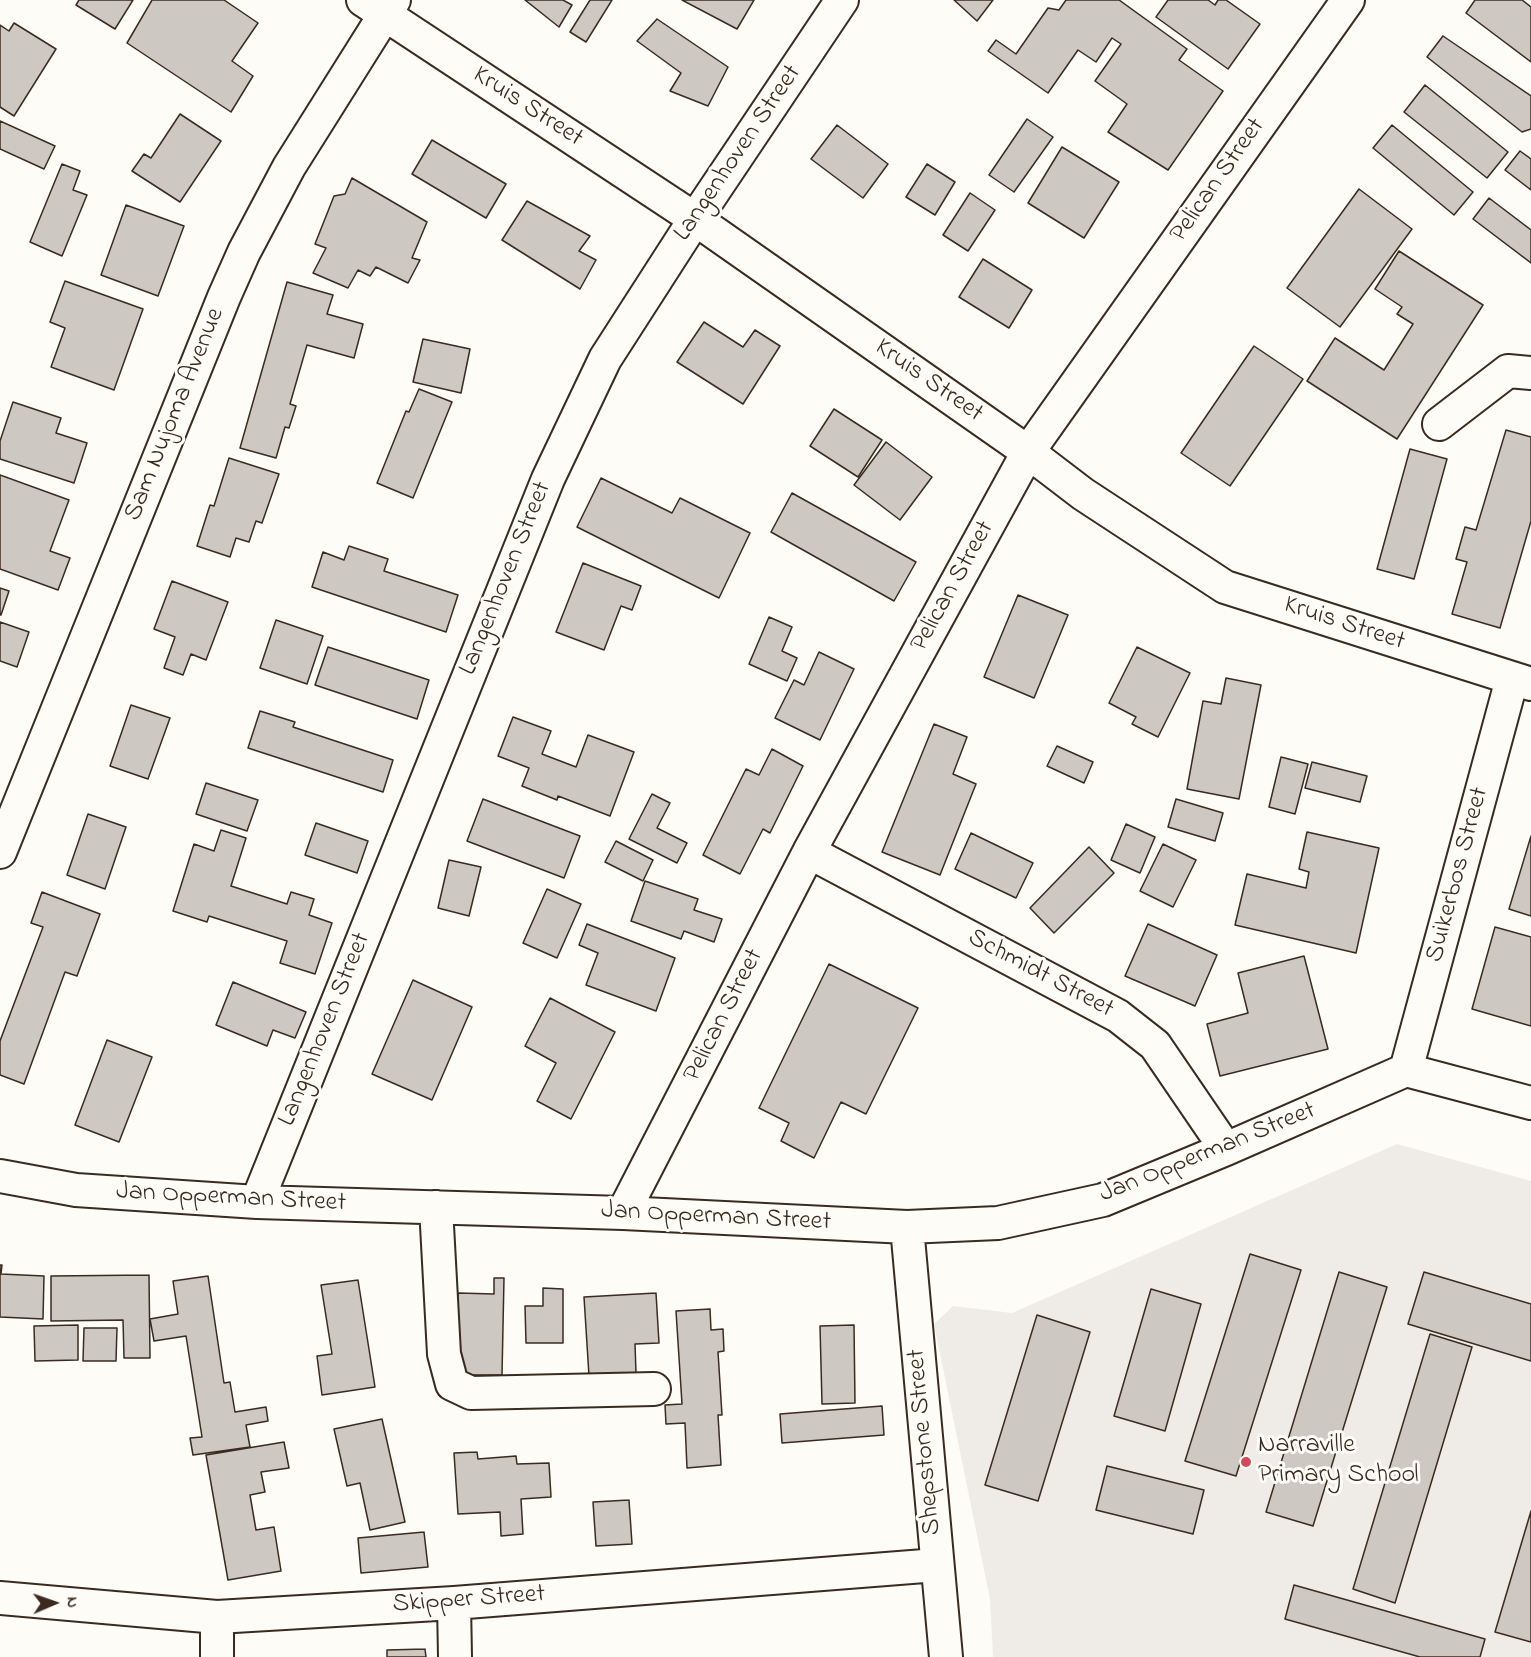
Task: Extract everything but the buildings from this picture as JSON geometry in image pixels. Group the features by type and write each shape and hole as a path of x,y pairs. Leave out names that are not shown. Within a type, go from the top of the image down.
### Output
{"street":[{"name":"Langenhoven Street","path":"257,1202 548,479 605,359 695,219 842,0"},
{"name":"Pelican Street","path":"623,1213 809,852 1028,452 1348,0"},
{"name":"Kruis Street","path":"381,5 695,219 1028,452 1083,494 1225,587 1522,681"},
{"name":"Sam Nujoma Avenue","path":"0,852 244,252 289,167 381,5"},
{"path":"1439,424 1508,371 1531,373"},
{"name":"Suikerbos Street","path":"1406,1070 1522,681"},
{"name":"Schmidt Street","path":"809,852 1118,1016 1155,1045 1226,1149"},
{"name":"Jan Opperman Street","path":"0,1176 76,1190 257,1202 623,1213 907,1227 998,1223 1103,1200 1406,1070"},
{"path":"1406,1070 1531,1103"},
{"path":"436,1207 444,1354 452,1384 471,1393 654,1389"},
{"name":"Shepstone Street","path":"907,1227 946,1657"},
{"name":"Skipper Street","path":"0,1598 217,1617 454,1604 938,1566"},
{"path":"454,1604 455,1657"},
{"path":"217,1617 217,1657"}],"shaded area":[{"name":"Narraville Primary School","path":"1397,1144 1531,1181 1531,1657 993,1657 990,1599 934,1324 953,1306 1012,1313"}],"place":[{"name":"Narraville Primary School","path":"1246,1462"}]}
